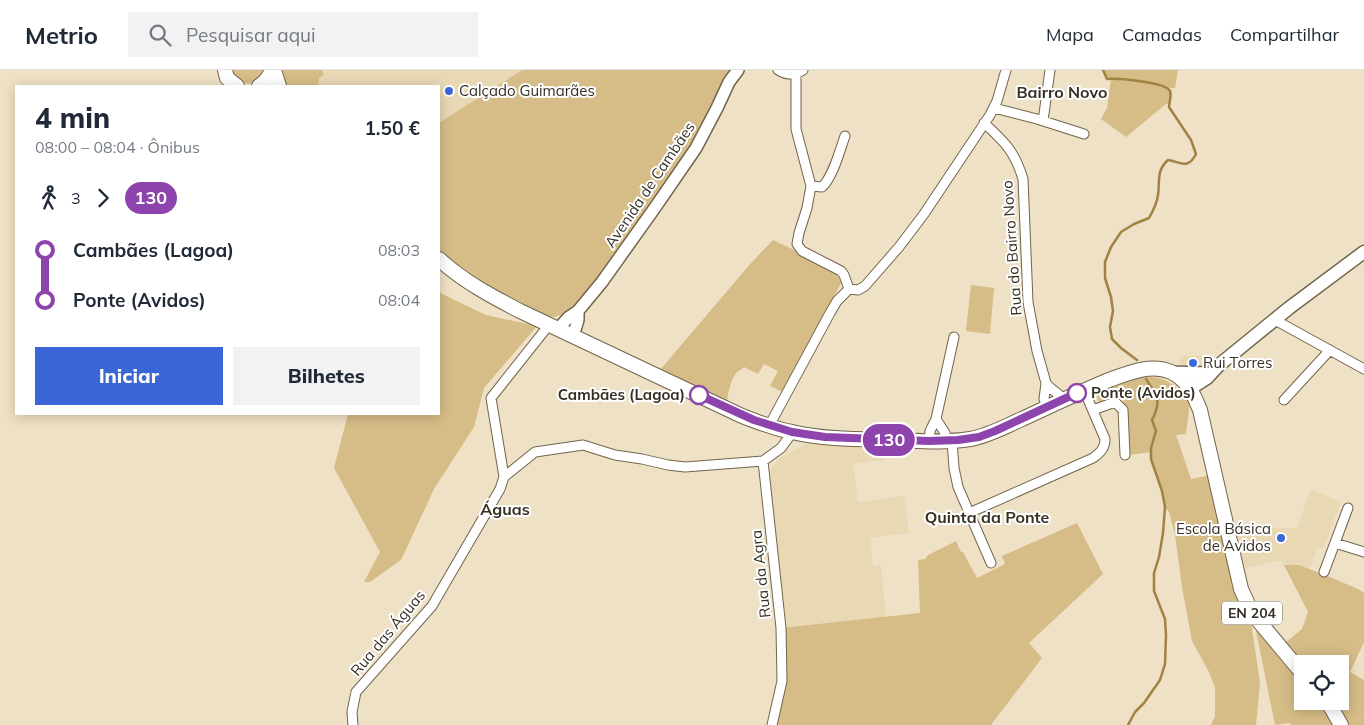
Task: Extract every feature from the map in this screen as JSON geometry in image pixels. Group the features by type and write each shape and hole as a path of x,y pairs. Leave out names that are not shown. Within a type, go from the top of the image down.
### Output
{"main road":[{"path":"224,70 227,78 236,85"},
{"path":"261,85 273,70"},
{"path":"273,70 279,85"},
{"path":"1189,386 1196,384 1275,320 1364,252"},
{"path":"440,260 486,294 553,327 742,416 792,432 825,437 929,441 949,441 979,437 1084,390 1132,372 1155,369 1173,373 1182,372 1206,376"},
{"name":"EN 204","path":"1173,373 1182,378 1189,386 1200,410 1241,589 1246,602 1252,613 1294,663"},
{"path":"1200,410 1206,376"},
{"path":"1333,710 1342,725"}],"street":[{"name":"Avenida de Cambães","path":"553,327 578,311 602,282 696,148 729,82 738,70"},
{"path":"778,70 788,75 800,72 796,129 811,186 808,208 799,232 797,244 802,251 840,271 844,275 849,288"},
{"path":"849,288 858,290 865,286 899,247 924,214 994,108 1006,70"},
{"path":"1043,121 1050,70"},
{"path":"994,108 1084,134"},
{"name":"Rua do Bairro Novo","path":"984,123 1012,151 1023,180 1028,302 1037,351 1046,383 1044,399 1047,407"},
{"path":"811,186 822,187 825,184 831,174 845,136"},
{"path":"769,426 830,313 837,301 849,288"},
{"name":"Avenida de Cambães","path":"573,336 578,320 578,311"},
{"path":"1275,320 1364,369"},
{"path":"504,477 492,398 553,327"},
{"path":"929,441 930,432 936,419 954,337"},
{"path":"1284,400 1330,350"},
{"path":"1046,383 1050,388 1059,393 1063,400"},
{"path":"969,513 1100,454 1105,447 1105,439 1084,390"},
{"path":"1093,410 1115,402 1124,410 1125,454"},
{"path":"936,419 946,432 958,487 991,563"},
{"path":"504,477 534,452 583,445 615,455 685,467 763,461 781,448 792,432"},
{"name":"Rua da Agra","path":"763,461 781,628 782,681 773,724"},
{"name":"Rua das Águas","path":"353,725 352,712 356,692 432,606 500,489 504,477"},
{"path":"1324,572 1348,508"},
{"path":"1335,544 1364,552"}],"shaded area":[{"path":"230,70 266,70 258,81 245,83 235,78"},
{"path":"283,70 522,70 440,122 440,85 286,85"},
{"path":"283,70 322,70 324,75 319,78 318,85 286,85"},
{"path":"522,70 731,70 688,151 584,298 569,313 554,317 545,316 506,297 440,251 440,122"},
{"path":"1103,70 1178,70 1175,88 1167,88 1171,94 1169,103 1126,137 1101,119 1107,108 1111,79 1107,79"},
{"path":"773,240 835,273 841,281 783,392 770,386 778,371 764,364 758,374 744,367 737,372 731,382 727,402 660,370 751,263"},
{"path":"971,285 994,288 990,334 966,331"},
{"path":"440,292 486,315 537,326 484,388 474,427 434,489 401,560 370,582 364,582 380,552 334,468 348,415 440,415"},
{"path":"1201,355 1212,364 1204,368 1184,367 1178,361 1183,356"},
{"path":"1142,377 1163,379 1169,382 1190,401 1186,434 1176,435 1191,479 1211,475 1251,622 1260,683 1256,725 1211,725 1215,716 1215,688 1209,672 1192,641 1175,535 1151,459 1151,452 1129,455 1123,410 1124,398 1099,402 1095,393 1123,381"},
{"path":"808,443 883,445 883,460 853,464 858,502 904,496 909,533 870,538 873,566 881,565 886,617 781,628 764,479 779,458"},
{"name":"Escola Básica de Avidos","path":"1311,489 1341,502 1323,549 1318,547 1309,569 1299,565 1284,565 1281,560 1242,569 1232,528 1297,528"},
{"path":"1077,523 1103,574 1029,643 1042,658 991,725 776,725 781,628 920,613 918,560 925,559 928,555 956,541 977,578 1005,564 1002,556"},
{"path":"1284,565 1299,565 1364,593 1364,642 1350,672 1364,680 1364,725 1341,725 1332,710 1349,710 1349,655 1294,655 1294,658 1280,647 1302,629 1308,612"},
{"path":"1260,630 1294,671 1294,710 1325,710 1332,718 1334,725 1291,725 1290,723 1275,725 1256,631"}],"waterway":[{"path":"1103,70 1107,79 1151,83 1160,85 1170,91 1169,107 1191,140 1196,154 1190,162 1184,164 1168,160 1164,164 1159,176 1157,201 1149,218 1121,232 1111,247 1105,262 1105,278 1113,311 1110,327 1112,339 1137,360"},
{"path":"1128,725 1135,712 1144,703 1160,680 1165,664 1165,619 1154,591 1154,573 1159,557 1165,507 1162,491 1151,459 1151,448 1156,431 1152,420 1157,408 1157,399 1146,379"}],"bus line":[{"name":"130","path":"699,395 742,416 792,432 825,437 929,441 979,437 1077,393"}],"place":[{"name":"Calçado Guimarães","path":"449,91"},
{"name":"Rui Torres","path":"1193,363"},
{"name":"Ponte (Avidos)","path":"1077,393"},
{"name":"Cambães (Lagoa)","path":"699,395"},
{"name":"Escola Básica de Avidos","path":"1281,538"}],"district":[{"name":"Bairro Novo","path":"1062,92"},
{"name":"Águas","path":"505,509"},
{"name":"Quinta da Ponte","path":"987,517"}]}
